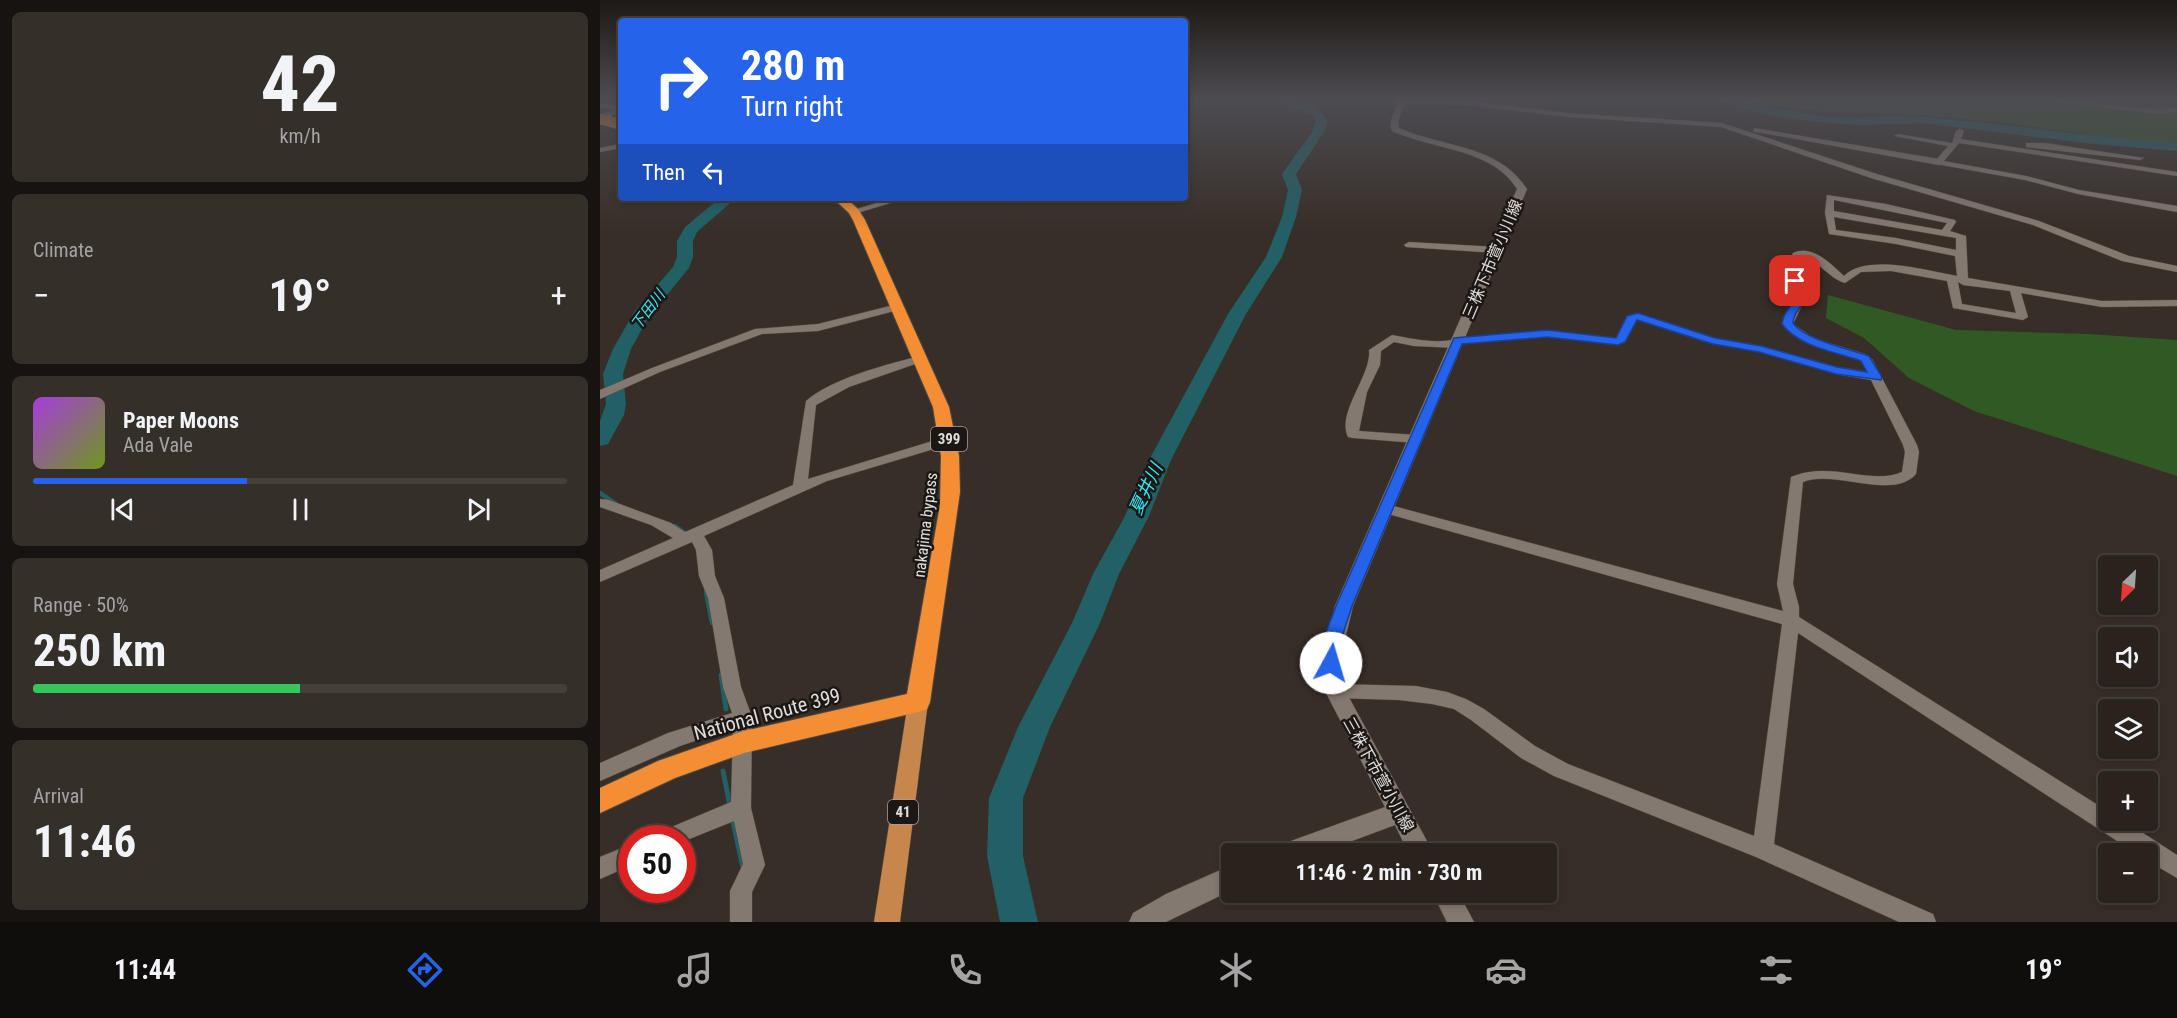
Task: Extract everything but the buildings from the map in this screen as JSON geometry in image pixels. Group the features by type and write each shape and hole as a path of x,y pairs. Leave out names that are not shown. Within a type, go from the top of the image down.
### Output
{"highway":[{"name":"nakajima bypass","path":"842,201 854,211 898,307 942,407 949,440 953,478 950,506 918,702"},
{"name":"National Route 399","path":"600,801 743,730 918,702"}],"main road":[{"name":"41","path":"887,922 918,702"}],"street":[{"name":"三株下市萱小川線","path":"1416,843 1335,690 1331,663 1334,637 1344,606 1520,198 1521,189 1518,179 1510,172 1482,158 1437,143"},
{"path":"1776,143 1865,173 2036,222 2132,261 2177,269"},
{"path":"1828,143 2026,178 2078,192 2177,209"},
{"path":"1939,162 1953,143"},
{"path":"1970,143 1988,150 2131,166 2177,174"},
{"path":"2005,143 2140,157 2142,168"},
{"path":"600,150 618,147"},
{"path":"2131,166 2135,179"},
{"path":"1946,232 1952,222 1830,197 1832,232 1896,241 1960,254"},
{"path":"1886,207 1894,200"},
{"path":"854,211 892,201"},
{"path":"1830,213 1961,236 1957,306 2023,317 2015,290"},
{"path":"1409,245 1497,250"},
{"path":"1765,840 1791,620 1791,607 1785,584 1796,480 1812,474 1890,480 1903,478 1909,474 1912,452 1865,358 1805,338 1787,324 1788,315 1798,304 1799,299 1792,287 1800,274 1795,260 1796,255 1800,253 1811,255 1833,269 1840,279 1845,280 1852,272 1875,267 1909,270 1958,281 2113,305 2177,303"},
{"path":"604,393 682,359 759,331 770,328 800,330 822,327 898,307"},
{"path":"1416,438 1353,434 1352,430 1364,386 1374,372 1377,360 1375,350 1392,338 1414,343 1457,343 1547,334 1618,342 1622,339 1631,318 1638,317 1713,341 1761,349 1836,370 1876,377"},
{"path":"801,487 810,404 814,399 920,359"},
{"path":"600,576 801,487 849,469 949,440"},
{"path":"604,503 689,536 704,550 743,730 734,811 754,865 741,891 741,922"},
{"path":"1386,509 1791,620 2177,867"},
{"path":"1335,690 1436,697 1459,703 1529,753 1561,770 1765,840 1925,922"},
{"path":"600,772 675,739 743,730"},
{"path":"696,827 734,811"},
{"path":"1316,843 1399,813"},
{"path":"600,868 618,860"},
{"path":"1142,922 1175,903 1221,882"},
{"path":"1450,903 1461,922"}],"green space":[{"path":"2155,143 2177,143 2177,146"},
{"path":"1828,295 1956,330 2088,334 2177,340 2177,476 1974,411 1909,378 1864,338 1826,318"}],"waterway":[{"name":"夏井川","path":"1019,922 1005,856 1006,798 1034,727 1086,623 1106,574 1137,516 1160,460 1237,314 1274,257 1289,217 1295,190 1289,174 1310,143"},
{"path":"2126,143 2177,147"},
{"name":"下田川","path":"600,439 614,415 616,404 613,374 622,349 640,316 681,268 685,257 685,241 690,230 725,201"},
{"path":"600,493 615,503"},
{"path":"675,526 688,535"},
{"path":"706,592 712,623"},
{"path":"721,675 726,709"},
{"path":"723,771 730,806"},
{"path":"732,817 743,868"}],"route":[{"path":"1331,663 1334,637 1344,606 1458,341 1532,334 1563,334 1618,342 1622,339 1634,316 1713,341 1761,349 1810,364 1876,377 1865,358 1818,343 1792,330 1787,324 1788,315 1798,304 1799,299 1792,287 1795,281"}]}
